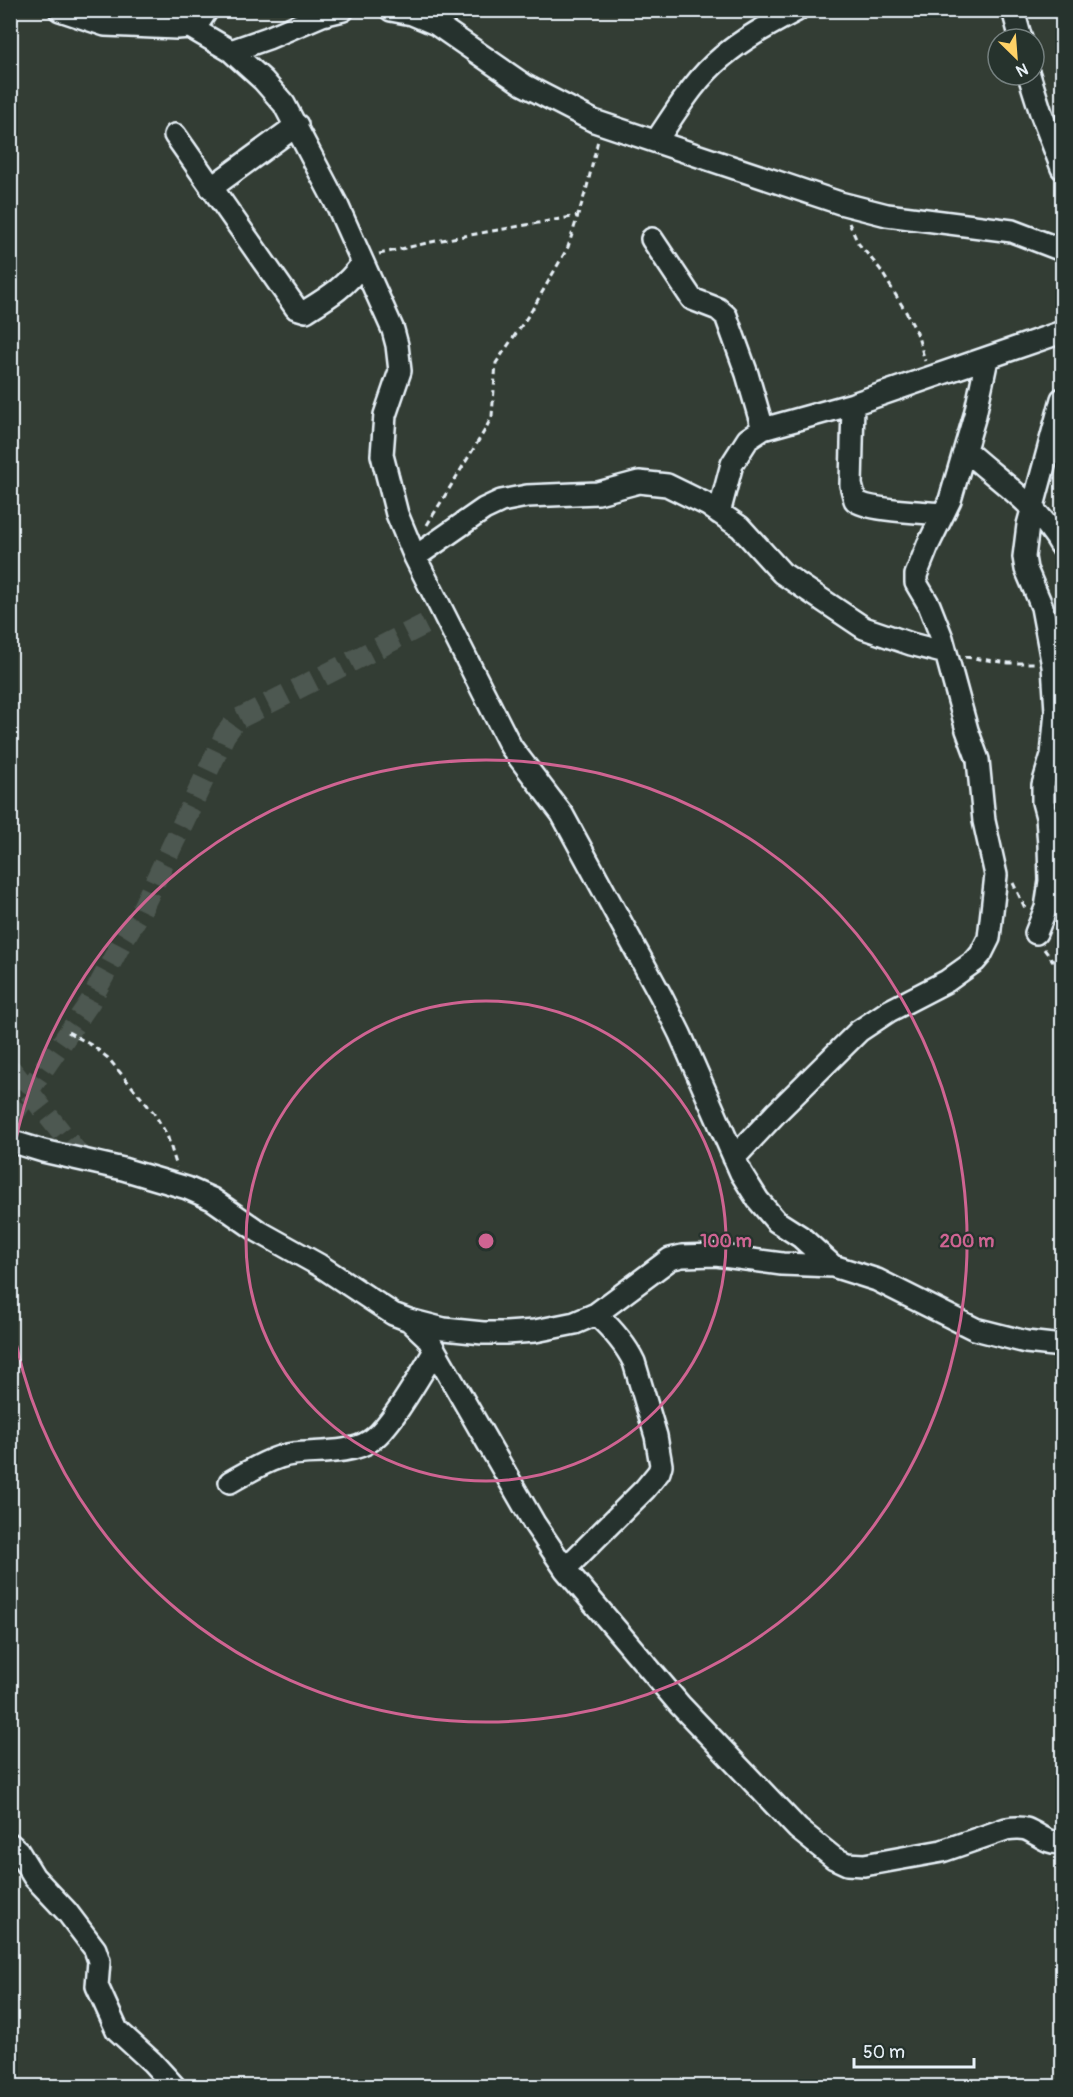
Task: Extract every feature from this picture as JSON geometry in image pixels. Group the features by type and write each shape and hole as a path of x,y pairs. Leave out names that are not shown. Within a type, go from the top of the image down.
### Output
{"street":[{"path":"60,10 105,25 190,27 231,51 273,90 297,125 338,207 393,330 397,345 400,371 385,415 382,454 397,514 511,747 561,814 681,1034 734,1158 750,1188 776,1221 801,1237 833,1266"},
{"path":"190,27 201,19 207,10"},
{"path":"231,51 322,15 343,10"},
{"path":"391,10 412,14 436,24 524,85 602,123 840,203 887,215 1012,231 1062,250"},
{"path":"656,141 682,102 721,57 752,35 797,10"},
{"path":"1013,10 1018,27"},
{"path":"1033,87 1062,168"},
{"path":"211,188 297,125"},
{"path":"175,135 296,308 306,311 348,283 361,261"},
{"path":"652,239 692,299 718,309 724,314 747,374 763,429"},
{"path":"719,513 732,464 748,439 763,429 853,404 1062,332"},
{"path":"734,1158 859,1031 889,1011 947,981 975,961 989,938 996,885 995,864 984,821 978,760 946,653 929,605 916,583 916,575 928,545 950,500 965,450 987,358"},
{"path":"1036,933 1046,908 1050,881 1043,785 1052,755 1059,716 1042,607 1026,569 1024,557 1033,508 1062,399"},
{"path":"853,404 851,485 855,500 863,506 943,514"},
{"path":"965,450 1033,508 1053,531 1062,547"},
{"path":"417,555 484,509 501,501 527,495 598,493 639,482 667,485 708,505 740,527 782,573 864,628 946,653"},
{"path":"10,1141 43,1151 132,1171 187,1188 212,1200 258,1231 319,1265 381,1307 409,1320 444,1329 506,1333 562,1327 596,1314 670,1259 682,1256 716,1255 782,1264 833,1266 877,1280 975,1329 1026,1342 1062,1346"},
{"path":"565,1569 645,1489 661,1465 656,1436 634,1362 613,1331 596,1314"},
{"path":"409,1320 427,1337 528,1515 565,1569 680,1705 798,1829 834,1858 855,1864 879,1863 942,1851 1006,1829 1016,1828 1024,1828 1047,1841 1062,1843"},
{"path":"230,1482 286,1455 348,1449 362,1446 370,1441 388,1423 435,1352"},
{"path":"10,1844 18,1851 34,1877 72,1917 95,1949 99,1961 97,1986 117,2030 174,2086"}],"path":[{"path":"417,555 426,526 440,507 492,416 496,363 532,310 567,247 587,187 602,123"},
{"path":"840,203 858,243 880,269 917,333 930,377"},
{"path":"361,261 436,241 577,216"},
{"path":"946,653 978,660 1009,663 1052,663"},
{"path":"1009,876 1047,954 1062,968"},
{"path":"68,1032 93,1046 108,1058 154,1113 167,1134 173,1159 187,1188"}],"tunnel":[{"path":"10,1120 90,1002 141,911 225,735 236,720 445,614"},
{"path":"1046,632 1062,620"},
{"path":"10,1068 84,1161"}]}
